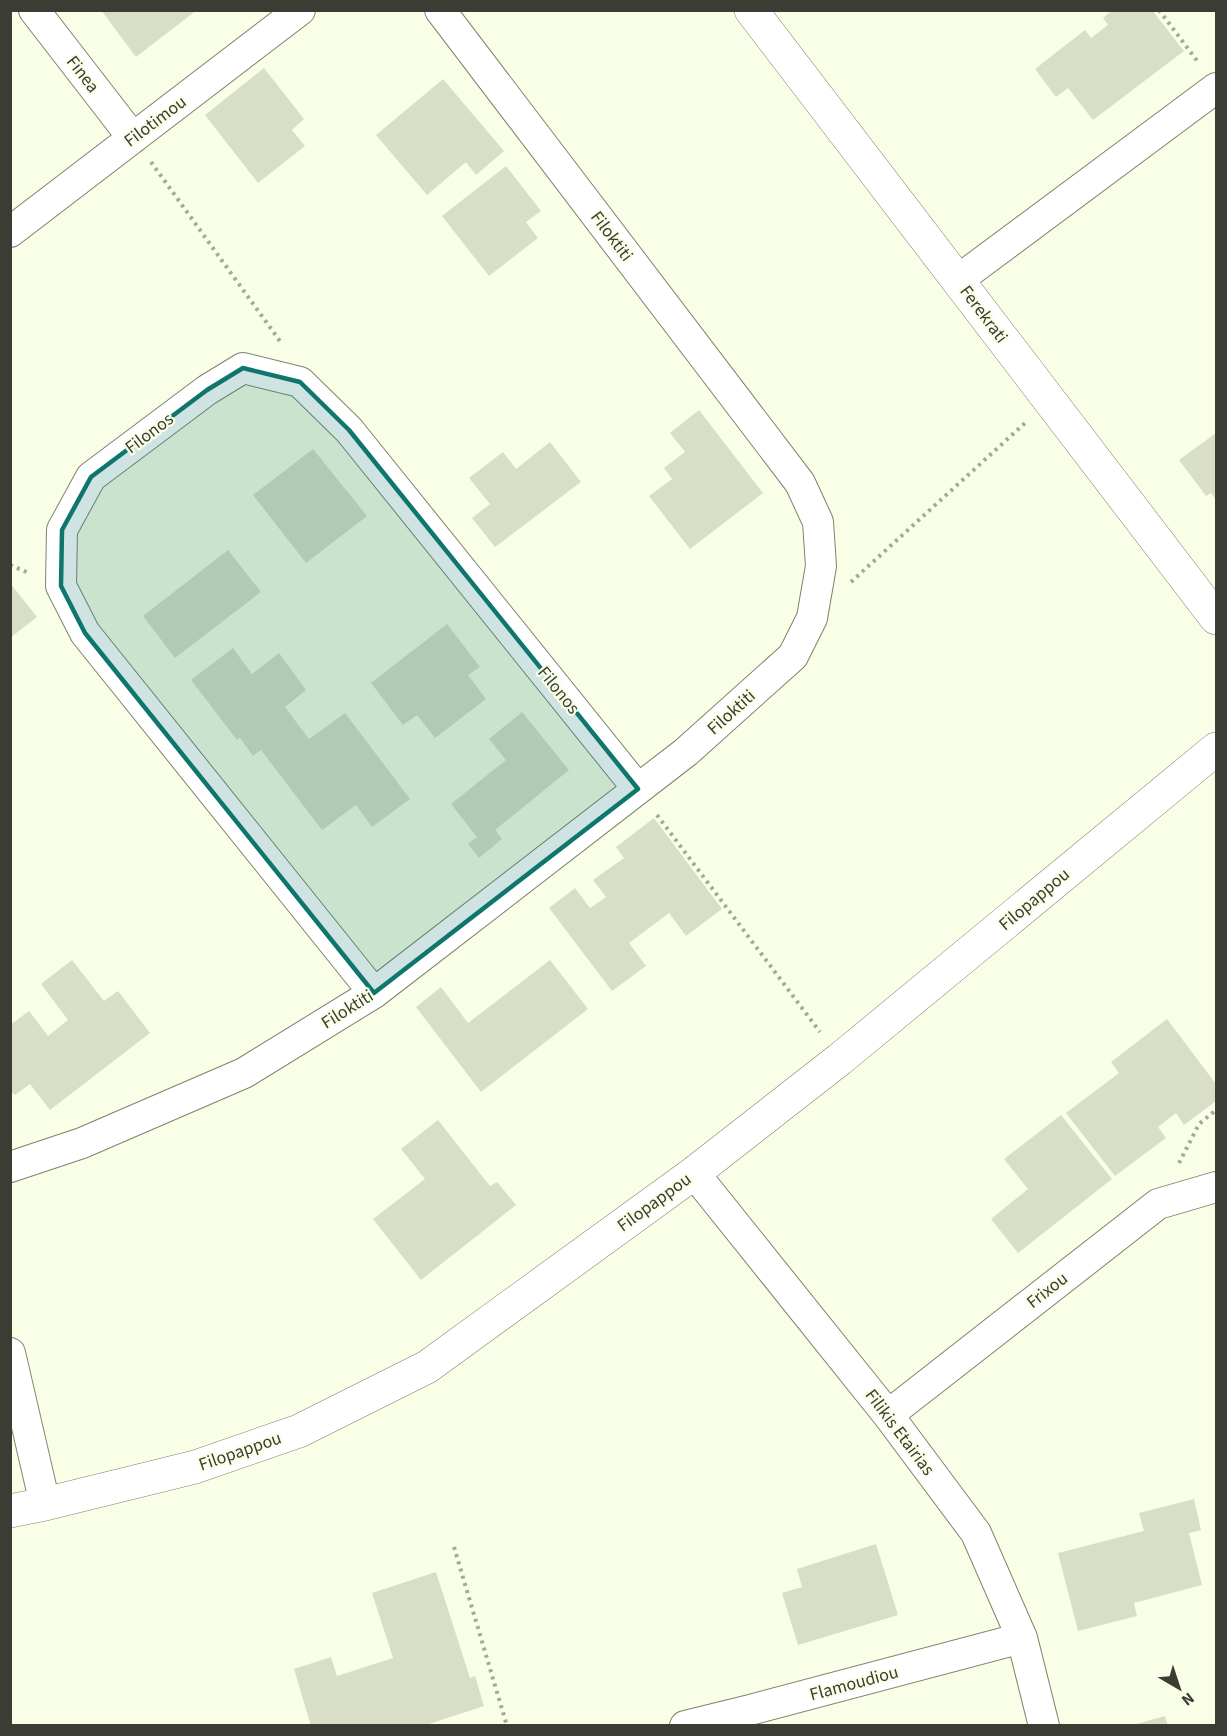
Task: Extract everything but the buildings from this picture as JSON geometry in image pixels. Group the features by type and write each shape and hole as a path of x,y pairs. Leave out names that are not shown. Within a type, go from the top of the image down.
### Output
{"street":[{"name":"Finea","path":"33,10 133,138"},
{"name":"Filotimou","path":"10,232 300,10"},
{"name":"Filoktiti","path":"10,1167 82,1143 244,1073 374,993 686,753 793,656 812,618 821,566 818,522 800,483 440,10"},
{"name":"Ferekrati","path":"751,10 1216,618"},
{"path":"958,280 1209,78"},
{"name":"Filonos","path":"374,993 85,633 61,586 62,530 91,477 207,390 243,368 300,382 349,430 638,789"},
{"name":"Filopappou","path":"10,1511 195,1467 298,1431 427,1367 694,1173 840,1059 1216,749"},
{"name":"Filikis Etairias","path":"694,1173 888,1415 976,1533 1022,1638 1044,1725"},
{"name":"Frixou","path":"888,1415 1158,1204 1216,1187"},
{"path":"10,1353 45,1504"},
{"name":"Flamoudiou","path":"685,1725 752,1718 1022,1638"}],"path":[{"path":"1160,10 1209,78"},
{"path":"133,138 283,345 278,376"},
{"path":"812,618 1049,400"},
{"path":"638,789 840,1059"},
{"path":"1158,1204 1199,1124 1216,1110"},
{"path":"454,1547 507,1725"}],"highlighted area":[{"path":"243,368 300,382 349,430 638,789 374,993 85,633 61,586 62,530 91,477 207,390"}]}
